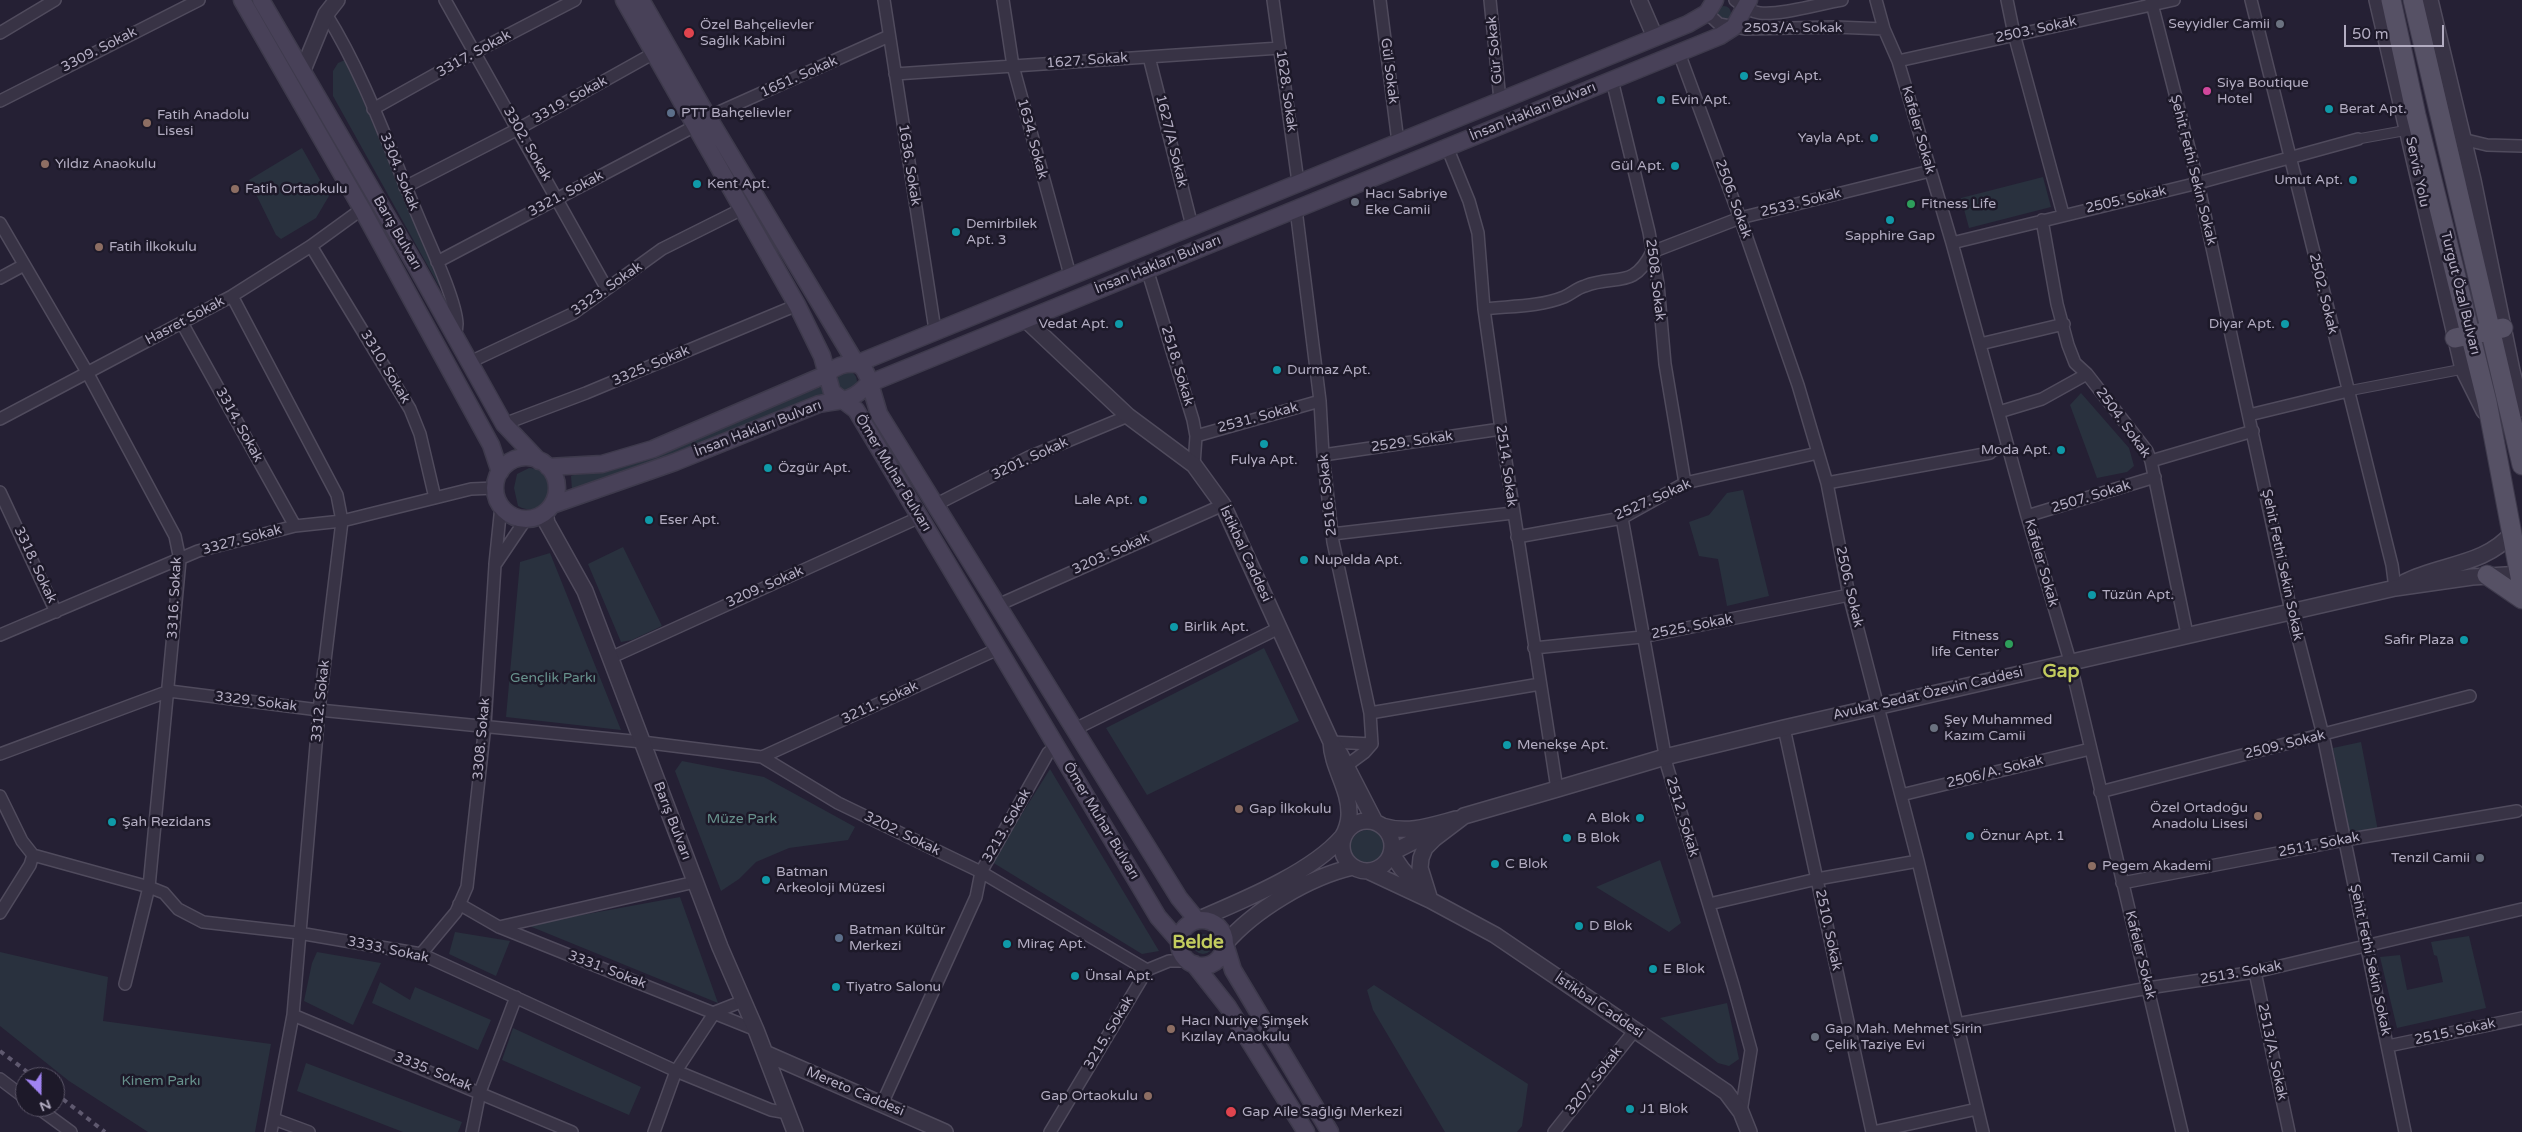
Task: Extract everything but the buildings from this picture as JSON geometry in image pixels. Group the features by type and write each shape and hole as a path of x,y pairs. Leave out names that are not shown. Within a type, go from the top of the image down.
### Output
{"main road":[{"name":"Barış Bulvarı","path":"242,0 362,209 494,450 498,480"},
{"name":"Barış Bulvarı","path":"261,0 455,335 504,424 543,464"},
{"name":"Ömer Muhar Bulvarı","path":"624,0 654,53 701,122 856,364 864,369 878,414 1179,898 1197,920"},
{"name":"Ömer Muhar Bulvarı","path":"641,0 742,209 797,305 822,356 832,392 841,401 856,410 1158,918 1179,941"},
{"name":"Turgut Özal Bulvarı","path":"2391,0 2463,336 2492,427 2521,578"},
{"name":"Turgut Özal Bulvarı","path":"2413,0 2497,329 2522,465"},
{"name":"İnsan Hakları Bulvarı","path":"548,509 675,462 819,404 858,396 868,384 1720,36 1734,27 1743,3"},
{"name":"İnsan Hakları Bulvarı","path":"543,464 602,464 653,448 827,374 835,367 846,363 856,364 935,330 1688,24 1711,6"},
{"path":"2463,336 2497,329"},
{"path":"531,458 543,464 554,475 557,485 548,509 526,519 508,513 501,506 498,480 513,460 531,458"},
{"path":"2487,576 2522,599"},
{"path":"1190,963 1208,965 1220,957 1224,937 1216,925 1211,922 1197,920 1184,928 1179,941 1182,955 1228,1007 1306,1132"},
{"path":"1224,944 1233,970 1330,1132"}],"street":[{"path":"0,33 55,0"},
{"name":"3309. Sokak","path":"0,102 199,0"},
{"path":"303,70 326,14 337,0"},
{"name":"3302. Sokak","path":"445,0 558,198 607,289"},
{"name":"3317. Sokak","path":"374,109 475,52 575,0"},
{"name":"1636. Sokak","path":"884,0 935,330"},
{"name":"1634. Sokak","path":"1003,0 1013,66 1070,275"},
{"name":"1628. Sokak","path":"1273,0 1298,182"},
{"name":"Gül Sokak","path":"1380,0 1398,142"},
{"name":"Gür Sokak","path":"1490,0 1500,100"},
{"path":"1639,0 1654,37"},
{"path":"1743,3 1759,13 1783,11 1842,0"},
{"path":"2007,0 2014,34 2063,214"},
{"name":"2503. Sokak","path":"1898,61 2151,3 2174,0"},
{"name":"2502. Sokak","path":"2251,0 2289,159 2392,565 2395,588"},
{"name":"Servis Yolu","path":"2376,0 2408,130 2463,336 2463,369 2492,427"},
{"path":"2430,0 2462,139 2497,329 2522,409"},
{"name":"Kafeler Sokak","path":"1874,1 1898,61 1952,243 2027,516 2070,661 2182,1132"},
{"name":"Şehit Fethi Sekin Sokak","path":"2151,3 2198,183 2291,611 2345,840 2405,1132"},
{"name":"2503/A. Sokak","path":"1711,6 1719,24 1734,27 1762,30 1835,27 1884,29"},
{"name":"3304. Sokak","path":"326,14 343,40 374,109 437,262 453,308 457,325 455,335"},
{"name":"1651. Sokak","path":"701,122 890,36"},
{"name":"1627. Sokak","path":"895,74 1280,48"},
{"name":"3319. Sokak","path":"405,187 518,129 654,53"},
{"name":"2506. Sokak","path":"1679,53 1740,218 1798,385 1827,483 1849,595 1918,861 1983,1132"},
{"name":"1627/A Sokak","path":"1149,57 1192,226"},
{"name":"2508. Sokak","path":"1612,80 1658,284 1665,364 1685,483"},
{"name":"3321. Sokak","path":"437,262 701,122"},
{"path":"2358,139 2408,130"},
{"name":"2505. Sokak","path":"1952,243 2063,214 2198,183 2358,139"},
{"path":"2462,139 2487,145 2522,146"},
{"name":"2514. Sokak","path":"1447,147 1469,201 1478,233 1484,309 1513,514 1557,788"},
{"name":"2533. Sokak","path":"1652,252 1740,218 1930,172"},
{"name":"Hasret Sokak","path":"0,419 232,296 311,246 362,209"},
{"name":"3323. Sokak","path":"470,362 572,314 662,249 742,209"},
{"name":"2516. Sokak","path":"1296,209 1320,401 1323,455 1332,534 1370,713 1372,744"},
{"name":"2504. Sokak","path":"2042,220 2057,304 2075,363 2087,374 2147,452 2151,460 2187,634"},
{"name":"3316. Sokak","path":"0,222 87,372 175,536 180,560 149,887 125,984"},
{"name":"3310. Sokak","path":"311,246 410,409 420,434 435,498"},
{"path":"1484,309 1535,304 1564,297 1586,285 1624,280 1644,269 1652,252"},
{"path":"0,278 24,265"},
{"name":"2518. Sokak","path":"1147,269 1193,420 1196,436 1194,465"},
{"name":"3312. Sokak","path":"232,296 338,495 342,521 319,710 293,1015 271,1132"},
{"name":"3325. Sokak","path":"504,424 586,393 797,305"},
{"name":"İstikbal Caddesi","path":"1026,320 1128,416 1194,465 1223,505 1331,742"},
{"name":"3314. Sokak","path":"182,323 295,526"},
{"path":"1980,344 2064,324"},
{"path":"2249,415 2348,390 2463,369"},
{"path":"1999,412 2042,399 2087,374"},
{"name":"2531. Sokak","path":"1196,436 1320,401"},
{"name":"3201. Sokak","path":"935,505 1029,457 1128,416"},
{"name":"2529. Sokak","path":"1323,455 1501,429"},
{"path":"2151,460 2253,431"},
{"path":"1827,483 1990,453 2009,447"},
{"name":"2527. Sokak","path":"1517,538 1622,518 1685,483 1818,453"},
{"name":"2507. Sokak","path":"2027,516 2155,477"},
{"name":"3327. Sokak","path":"0,635 198,551 295,526 342,521 472,489 498,480"},
{"name":"3318. Sokak","path":"0,492 56,612"},
{"name":"3203. Sokak","path":"998,605 1223,505"},
{"name":"3308. Sokak","path":"421,954 456,912 467,887 485,725 495,565 501,506"},
{"name":"Barış Bulvarı","path":"548,509 546,523 585,591 695,882 796,1132"},
{"path":"1332,534 1513,514"},
{"name":"3209. Sokak","path":"610,658 920,517"},
{"name":"2512. Sokak","path":"1622,518 1665,757 1751,1050 1741,1112"},
{"path":"495,565 526,519"},
{"path":"2395,588 2420,574 2485,556 2503,544 2512,533"},
{"path":"2395,588 2487,576 2521,578"},
{"name":"Avukat Sedat Özevin Caddesi","path":"1378,824 1399,831 1418,829 1665,757 2070,661 2395,588"},
{"name":"2525. Sokak","path":"1534,648 1642,637 1849,595"},
{"path":"1075,729 1279,628"},
{"name":"3211. Sokak","path":"762,757 998,649"},
{"path":"1370,713 1540,684"},
{"name":"3329. Sokak","path":"0,754 169,691 319,710 642,742"},
{"name":"2509. Sokak","path":"2100,792 2322,736 2470,696"},
{"name":"2510. Sokak","path":"1784,728 1872,1132"},
{"name":"3202. Sokak","path":"642,742 762,757 838,803 981,872 1147,970"},
{"path":"1331,742 1372,744"},
{"path":"1331,742 1378,824 1390,838 1391,853 1402,869 1430,900"},
{"path":"1331,742 1336,768 1348,801 1349,818 1342,849 1347,862 1352,867"},
{"path":"1346,766 1365,752 1372,744"},
{"name":"3213. Sokak","path":"882,1104 976,897 981,872 1048,753 1056,746"},
{"name":"2506/A. Sokak","path":"1901,795 2090,749"},
{"path":"0,796 22,841 33,854 30,864 0,913"},
{"name":"2511. Sokak","path":"2122,883 2345,840 2517,811"},
{"path":"1430,900 1420,868 1425,848 1464,816"},
{"name":"Avukat Sedat Özevin Caddesi","path":"1391,853 1464,816"},
{"path":"1197,920 1283,879 1321,856 1344,836 1348,830 1360,822 1378,824"},
{"path":"1224,944 1249,919 1318,877 1352,867 1368,871 1382,866 1391,853"},
{"name":"3333. Sokak","path":"33,854 149,887 164,893 178,909 203,922 299,933 421,954 676,1071 771,1110 788,1113"},
{"path":"1709,904 1817,879 1918,861"},
{"name":"İstikbal Caddesi","path":"1368,871 1430,900 1495,935 1726,1092 1741,1112 1749,1132"},
{"path":"498,927 695,882"},
{"name":"3331. Sokak","path":"459,904 498,927 715,1012 756,1030"},
{"name":"2513. Sokak","path":"1957,1024 2148,988 2255,972 2522,909"},
{"path":"1147,970 1169,961 1190,963"},
{"name":"3215. Sokak","path":"1050,1132 1147,970"},
{"name":"2513/A. Sokak","path":"2255,972 2289,1132"},
{"path":"472,1132 480,1092 516,997"},
{"path":"654,1132 676,1071 715,1012 743,1001"},
{"name":"3335. Sokak","path":"293,1015 572,1132"},
{"name":"2515. Sokak","path":"2388,1046 2522,1018"},
{"name":"3207. Sokak","path":"1554,1132 1635,1030"},
{"name":"Mereto Caddesi","path":"765,1053 945,1132"},
{"path":"0,1079 15,1090"},
{"path":"1872,1132 1977,1109"},
{"path":"51,1117 71,1132"},
{"path":"274,1119 309,1132"}],"green space":[{"path":"1724,6 1729,8 1731,13 1729,18 1724,20 1719,18 1717,13 1719,8"},
{"path":"345,60 441,285 439,286 333,96 333,71 338,63"},
{"path":"302,148 329,196 316,218 281,239 276,235 249,180"},
{"path":"2043,177 2051,207 1969,228 1961,198"},
{"path":"843,371 851,371 857,377 857,385 851,391 843,391 837,385 837,377"},
{"path":"821,387 824,393 683,452 572,490 571,476"},
{"path":"2081,393 2129,448 2134,466 2127,472 2097,478 2070,405"},
{"path":"529,468 541,471 548,477 551,486 546,502 539,508 530,510 518,506 514,488 517,474"},
{"path":"1743,490 1769,596 1727,606 1718,559 1699,556 1689,522 1709,515 1727,493"},
{"path":"623,547 662,626 632,640 621,642 588,564"},
{"name":"Gençlik Parkı","path":"550,553 621,730 506,717 520,562"},
{"path":"1264,648 1299,721 1147,795 1106,728"},
{"path":"2361,742 2378,831 2350,835 2333,748"},
{"name":"Müze Park","path":"682,761 764,777 855,827 848,840 789,848 756,862 739,879 721,891 675,771"},
{"path":"1050,769 1159,951 1142,954 992,862"},
{"path":"1368,830 1380,836 1386,848 1380,860 1368,866 1356,860 1350,848 1356,836"},
{"path":"1660,860 1681,923 1669,932 1596,887"},
{"path":"680,897 718,1003 527,925"},
{"path":"455,932 510,941 496,976 449,954"},
{"path":"1203,934 1210,937 1213,944 1210,951 1203,954 1196,951 1193,944 1196,937"},
{"path":"2469,936 2486,1008 2397,1028 2380,957 2400,955 2407,990 2443,982 2437,956 2434,955 2431,942"},
{"name":"Kinem Parkı","path":"0,952 108,977 103,1021 271,1044 255,1132 148,1132 69,1081 65,1078 65,1067 51,1067 0,1026"},
{"path":"317,952 381,963 353,1025 304,1001 312,963"},
{"path":"380,982 410,1000 415,987 491,1020 478,1050 372,1003"},
{"path":"1374,985 1528,1084 1522,1126 1517,1132 1445,1132 1373,1010 1367,990"},
{"path":"1727,1003 1739,1059 1729,1066 1718,1063 1660,1018"},
{"path":"513,1028 641,1087 629,1115 502,1060"},
{"path":"306,1063 462,1122 458,1132 403,1132 297,1091"}],"railway":[{"path":"0,1051 21,1067"},
{"path":"65,1101 105,1132"}],"place":[{"name":"Seyyidler Camii","path":"2280,24"},
{"name":"Özel Bahçelievler Sağlık Kabini","path":"689,33"},
{"name":"Sevgi Apt.","path":"1744,76"},
{"name":"Siya Boutique Hotel","path":"2207,91"},
{"name":"Evin Apt.","path":"1661,100"},
{"name":"Berat Apt.","path":"2329,109"},
{"name":"PTT Bahçelievler","path":"671,113"},
{"name":"Fatih Anadolu Lisesi","path":"147,123"},
{"name":"Yayla Apt.","path":"1874,138"},
{"name":"Yıldız Anaokulu","path":"45,164"},
{"name":"Gül Apt.","path":"1675,166"},
{"name":"Umut Apt.","path":"2353,180"},
{"name":"Kent Apt.","path":"697,184"},
{"name":"Fatih Ortaokulu","path":"235,189"},
{"name":"Hacı Sabriye Eke Camii","path":"1355,202"},
{"name":"Fitness Life","path":"1911,204"},
{"name":"Sapphire Gap","path":"1890,220"},
{"name":"Demirbilek Apt. 3","path":"956,232"},
{"name":"Fatih İlkokulu","path":"99,247"},
{"name":"Vedat Apt.","path":"1119,324"},
{"name":"Diyar Apt.","path":"2285,324"},
{"name":"Durmaz Apt.","path":"1277,370"},
{"name":"Fulya Apt.","path":"1264,444"},
{"name":"Moda Apt.","path":"2061,450"},
{"name":"Özgür Apt.","path":"768,468"},
{"name":"Lale Apt.","path":"1143,500"},
{"name":"Eser Apt.","path":"649,520"},
{"name":"Nupelda Apt.","path":"1304,560"},
{"name":"Tüzün Apt.","path":"2092,595"},
{"name":"Birlik Apt.","path":"1174,627"},
{"name":"Safir Plaza","path":"2464,640"},
{"name":"Fitness life Center","path":"2009,644"},
{"name":"Şey Muhammed Kazım Camii","path":"1934,728"},
{"name":"Menekşe Apt.","path":"1507,745"},
{"name":"Gap İlkokulu","path":"1239,809"},
{"name":"Özel Ortadoğu Anadolu Lisesi","path":"2258,816"},
{"name":"A Blok","path":"1640,818"},
{"name":"Şah Rezidans","path":"112,822"},
{"name":"Öznur Apt. 1","path":"1970,836"},
{"name":"B Blok","path":"1567,838"},
{"name":"Tenzil Camii","path":"2480,858"},
{"name":"C Blok","path":"1495,864"},
{"name":"Pegem Akademi","path":"2092,866"},
{"name":"Batman Arkeoloji Müzesi","path":"766,880"},
{"name":"D Blok","path":"1579,926"},
{"name":"Batman Kültür Merkezi","path":"839,938"},
{"name":"Miraç Apt.","path":"1007,944"},
{"name":"E Blok","path":"1653,969"},
{"name":"Ünsal Apt.","path":"1075,976"},
{"name":"Tiyatro Salonu","path":"836,987"},
{"name":"Hacı Nuriye Şimşek Kızılay Anaokulu","path":"1171,1029"},
{"name":"Gap Mah. Mehmet Şirin Çelik Taziye Evi","path":"1815,1037"},
{"name":"Gap Ortaokulu","path":"1148,1096"},
{"name":"J1 Blok","path":"1630,1109"},
{"name":"Gap Aile Sağlığı Merkezi","path":"1231,1112"}],"district":[{"name":"Gap","path":"2061,672"},
{"name":"Belde","path":"1198,943"}]}
